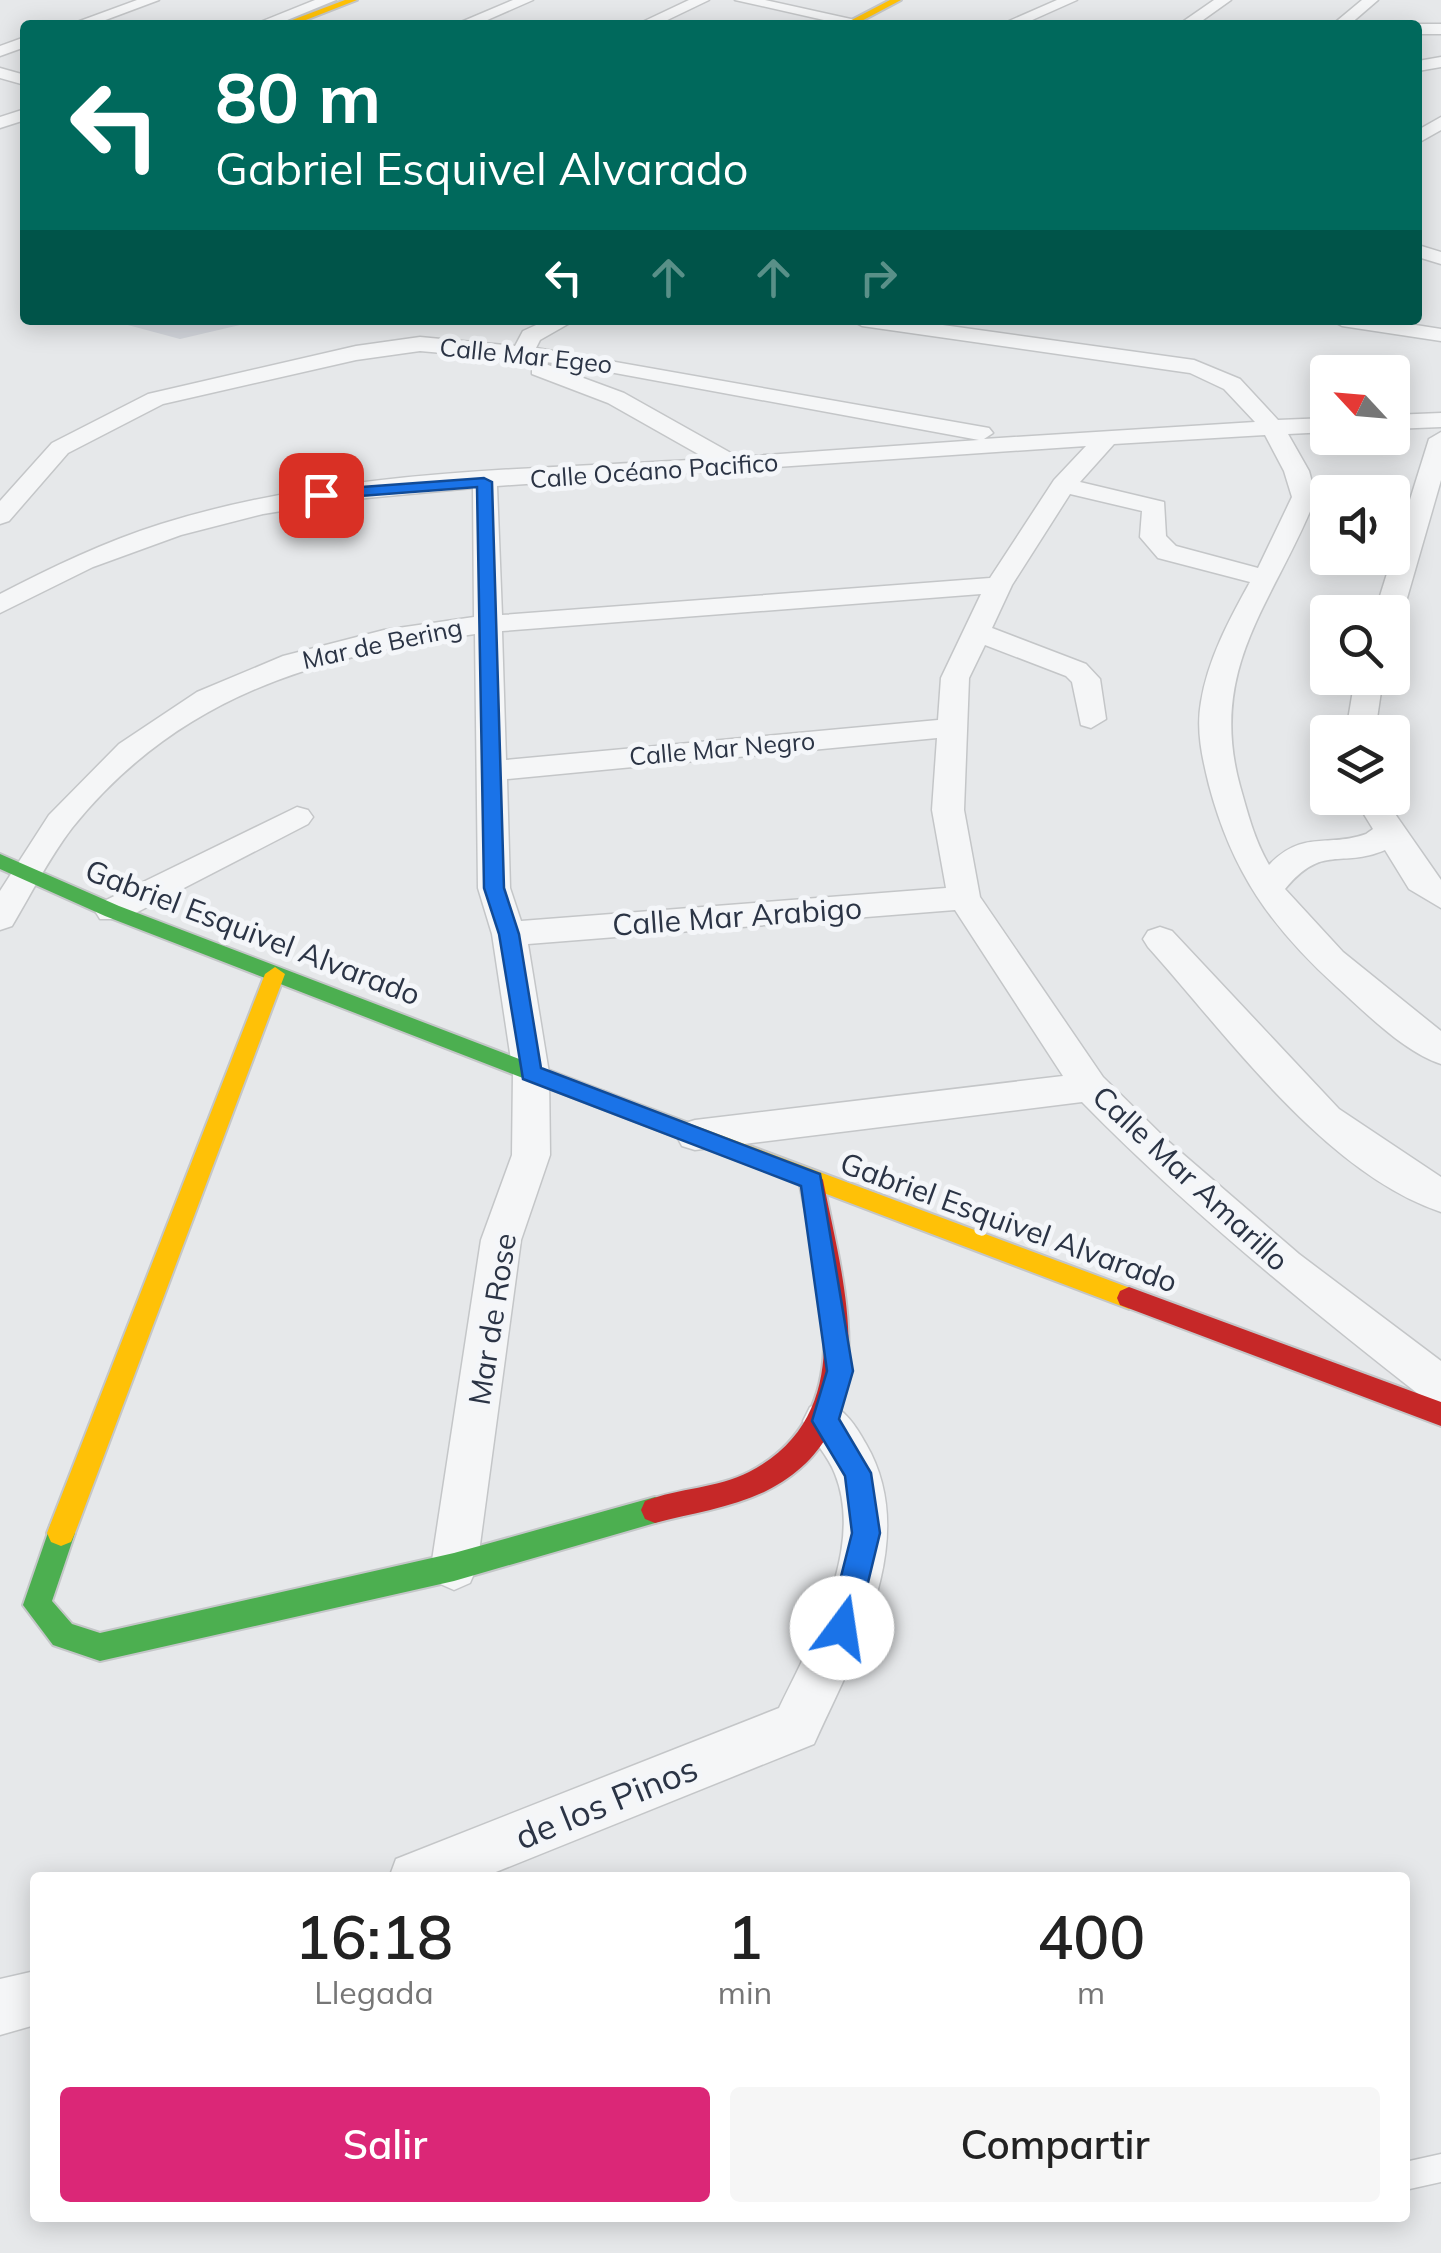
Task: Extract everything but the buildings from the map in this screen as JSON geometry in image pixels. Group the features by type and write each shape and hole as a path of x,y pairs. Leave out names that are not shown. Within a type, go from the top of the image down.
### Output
{"street":[{"path":"92,20 152,0"},
{"path":"275,20 329,0"},
{"path":"298,20 353,0"},
{"path":"475,20 526,0"},
{"path":"656,20 702,0"},
{"path":"742,0 838,20"},
{"path":"864,20 897,0"},
{"path":"1020,20 1070,0"},
{"path":"1194,20 1224,0"},
{"path":"1346,20 1371,0"},
{"path":"554,325 531,336 523,351 526,362 616,398 734,465"},
{"path":"899,325 1194,366 1219,375 1252,402 1290,458 1304,484 1304,497 1241,623 1216,693 1212,742 1244,848 1268,887 1316,946 1380,1004 1441,1050"},
{"path":"1024,342 1032,325"},
{"path":"1375,325 1441,335"},
{"name":"Calle Mar Egeo","path":"0,516 60,448 156,399 390,347 450,344 523,351 1034,442"},
{"path":"1410,421 1441,420"},
{"name":"Calle Océano Pacifico","path":"0,604 78,561 228,515 321,495 1034,442 1104,441 1310,426"},
{"path":"1394,595 1441,439"},
{"name":"Calle Mar Amarillo","path":"1104,441 1063,485 999,585 955,678 948,810 964,898 1090,1087 1156,1153 1285,1266 1441,1386"},
{"name":"Mar de Rose","path":"454,1566 501,1240 531,1154 531,1073 509,934 494,888 484,482"},
{"path":"1063,485 1156,507 1152,537 1167,552 1264,578"},
{"name":"Mar de Bering","path":"0,918 12,867 110,763 166,719 213,692 318,652 489,622 704,610 999,585"},
{"path":"974,632 1076,670 1086,679 1091,718"},
{"name":"Calle Mar Negro","path":"493,770 951,728"},
{"path":"1378,815 1421,882 1441,898"},
{"path":"112,910 297,816"},
{"path":"1268,887 1302,853 1324,848 1357,850 1374,846 1389,834"},
{"name":"Gabriel Esquivel Alvarado","path":"12,867 112,910 531,1073 1441,1414"},
{"name":"Calle Mar Arabigo","path":"509,934 964,898"},
{"path":"1160,939 1326,1119 1398,1172 1441,1196"},
{"path":"275,974 37,1604 48,1624 71,1642 100,1648 454,1566 759,1482 801,1452 826,1421 840,1371 812,1180"},
{"path":"696,1136 1090,1087"},
{"name":"de los Pinos","path":"429,1872 796,1726 842,1628 866,1533 858,1473 826,1421"},
{"path":"0,2007 30,1999"}],"lane":[{"path":"1410,2175 1441,2168"}],"shaded area":[{"path":"128,325 240,325 180,339"}],"traffic: fast":[{"path":"0,861 112,911 603,1100"},
{"path":"61,1533 37,1605 63,1635 100,1647 454,1567 655,1510"}],"traffic: slow":[{"path":"298,20 353,0"},
{"path":"857,20 897,0"},
{"path":"61,1533 275,974"},
{"path":"603,1100 1129,1298"}],"traffic: jam":[{"path":"655,1510 758,1481 796,1457 820,1425 833,1388 837,1348 834,1305 811,1180"},
{"path":"1129,1298 1441,1414"}],"route":[{"path":"321,495 484,482 494,888 509,934 531,1073 812,1180 840,1371 826,1421 858,1473 866,1533 842,1628"}]}
